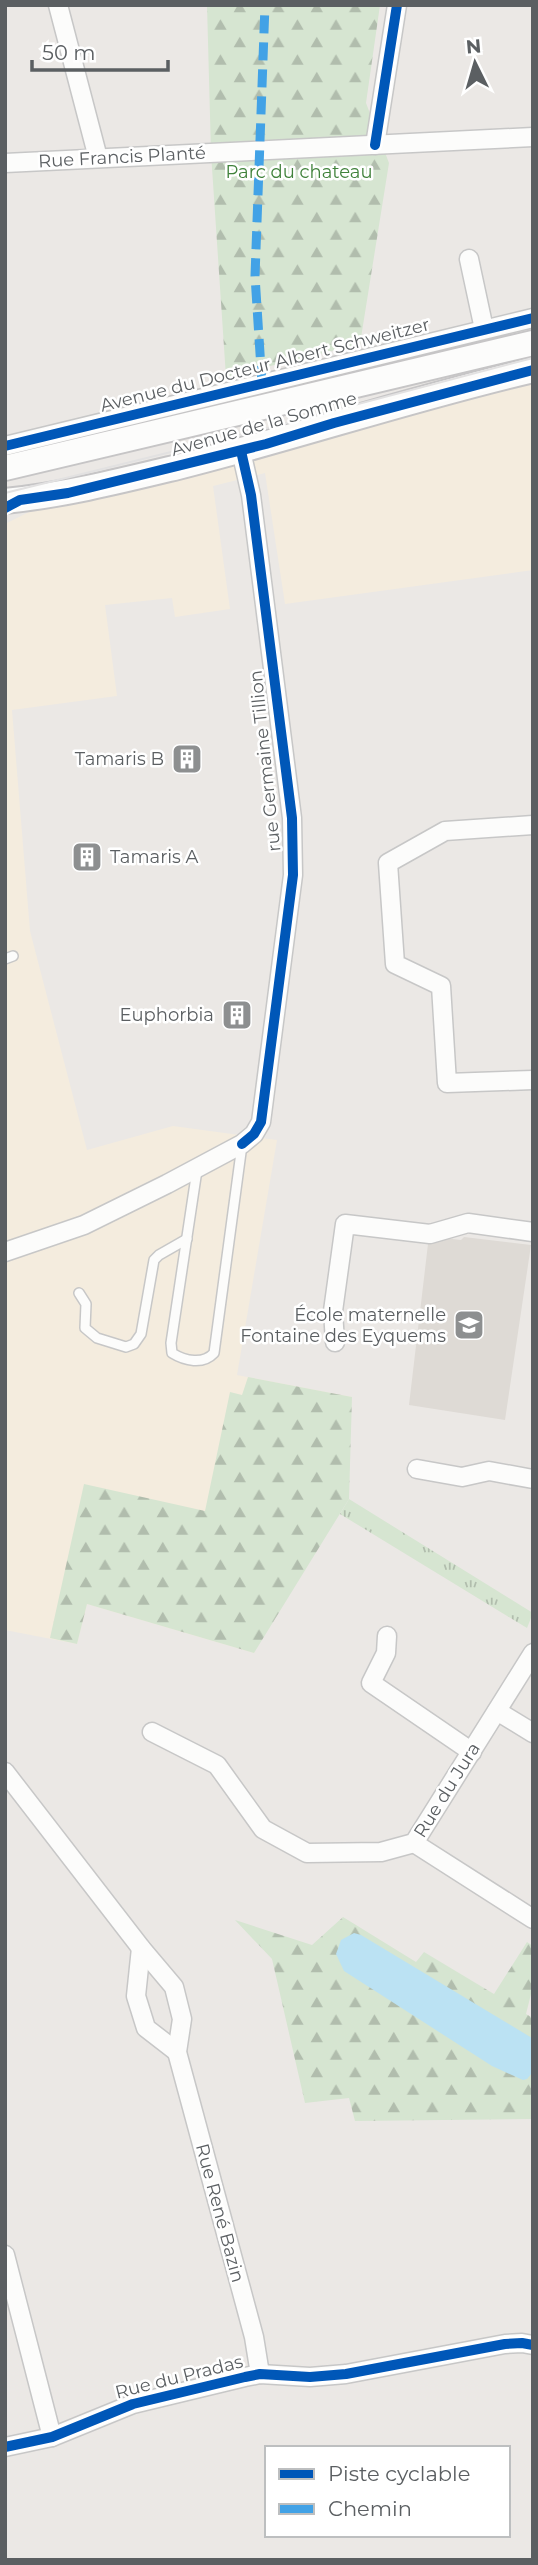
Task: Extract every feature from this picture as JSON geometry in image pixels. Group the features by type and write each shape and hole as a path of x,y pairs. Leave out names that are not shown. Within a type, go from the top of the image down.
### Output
{"main road":[{"name":"Avenue de la Somme","path":"5,468 533,343"},
{"name":"Avenue de la Somme","path":"9,498 68,494 241,451 359,416 533,370"},
{"name":"Avenue de la Somme","path":"9,498 182,438 213,418"}],"street":[{"path":"58,5 98,158"},
{"path":"376,145 397,5"},
{"name":"Rue Francis Planté","path":"5,163 533,138"},
{"path":"469,259 484,329"},
{"name":"Avenue du Docteur Albert Schweitzer","path":"5,446 533,318"},
{"name":"rue Germaine Tillion","path":"241,451 250,495 292,818 293,875 261,1122 254,1134 242,1144"},
{"path":"533,825 445,831 388,863 396,964 441,986 447,1083 533,1080"},
{"path":"5,1251 84,1224 242,1144"},
{"path":"335,1342 333,1311 345,1224 429,1234 468,1223 533,1232"},
{"path":"416,1469 462,1477 489,1471 533,1479"},
{"path":"387,1636 386,1653 371,1683 472,1752"},
{"name":"Rue du Jura","path":"152,1732 216,1765 263,1829 307,1853 381,1852 414,1843 533,1653"},
{"path":"497,1711 533,1733"},
{"name":"Rue René Bazin","path":"5,1772 174,1987 182,2019 177,2052 254,2337 260,2374"},
{"path":"414,1843 533,1919"},
{"path":"141,1948 136,1996 146,2028 177,2052"},
{"path":"5,2255 52,2437"},
{"name":"Rue du Pradas","path":"5,2447 52,2437 133,2403 260,2374 330,2376 505,2344 533,2345"}],"lane":[{"path":"197,1168 171,1343 172,1353 180,1358 201,1361 209,1359 214,1353 242,1144"},
{"path":"79,1293 86,1304 85,1328 88,1332 106,1342 126,1347 134,1344 141,1334 154,1260 187,1239"}],"shaded area":[{"path":"533,378 533,570 285,604 265,473 213,486 230,609 175,617 172,598 105,605 117,696 12,710 30,931 87,1150 173,1126 277,1140 237,1375 352,1397 254,1653 87,1604 77,1644 5,1630 5,524 35,509"},
{"name":"École maternelle Fontaine des Eyquems","path":"464,1237 531,1245 505,1420 409,1405 428,1244 444,1238 461,1240"}],"green space":[{"name":"Parc du chateau","path":"207,5 380,5 366,103 389,163 360,344 226,377 211,153"},
{"path":"248,1377 352,1397 349,1499 254,1653 87,1604 77,1644 50,1638 84,1484 205,1511 230,1392 242,1395"},
{"path":"349,1499 533,1613 527,1628 340,1514"},
{"path":"343,1917 416,1962 424,1952 494,1994 527,1942 533,1946 533,1986 526,2014 533,2018 533,2119 355,2121 349,2098 305,2103 272,1959 235,1920 312,1945"}],"water":[{"path":"354,1933 532,2038 533,2072 523,2080 492,2066 344,1971 336,1954 341,1940"}],"tram line":[{"path":"5,493 533,358"}],"marked path":[{"path":"262,384 255,276 265,5"}],"cycle path":[{"path":"375,145 397,5"},
{"path":"5,446 533,318"},
{"path":"5,508 20,500 68,493 266,444 533,370"},
{"path":"241,451 251,495 292,818 293,875 261,1122 254,1134 242,1144"},
{"path":"5,2447 52,2437 133,2404 260,2374 310,2377 346,2374 505,2344 533,2345"}],"place":[{"name":"Tamaris B","path":"187,759"},
{"name":"Tamaris A","path":"87,857"},
{"name":"Euphorbia","path":"237,1015"},
{"name":"École maternelle Fontaine des Eyquems","path":"469,1325"}]}
